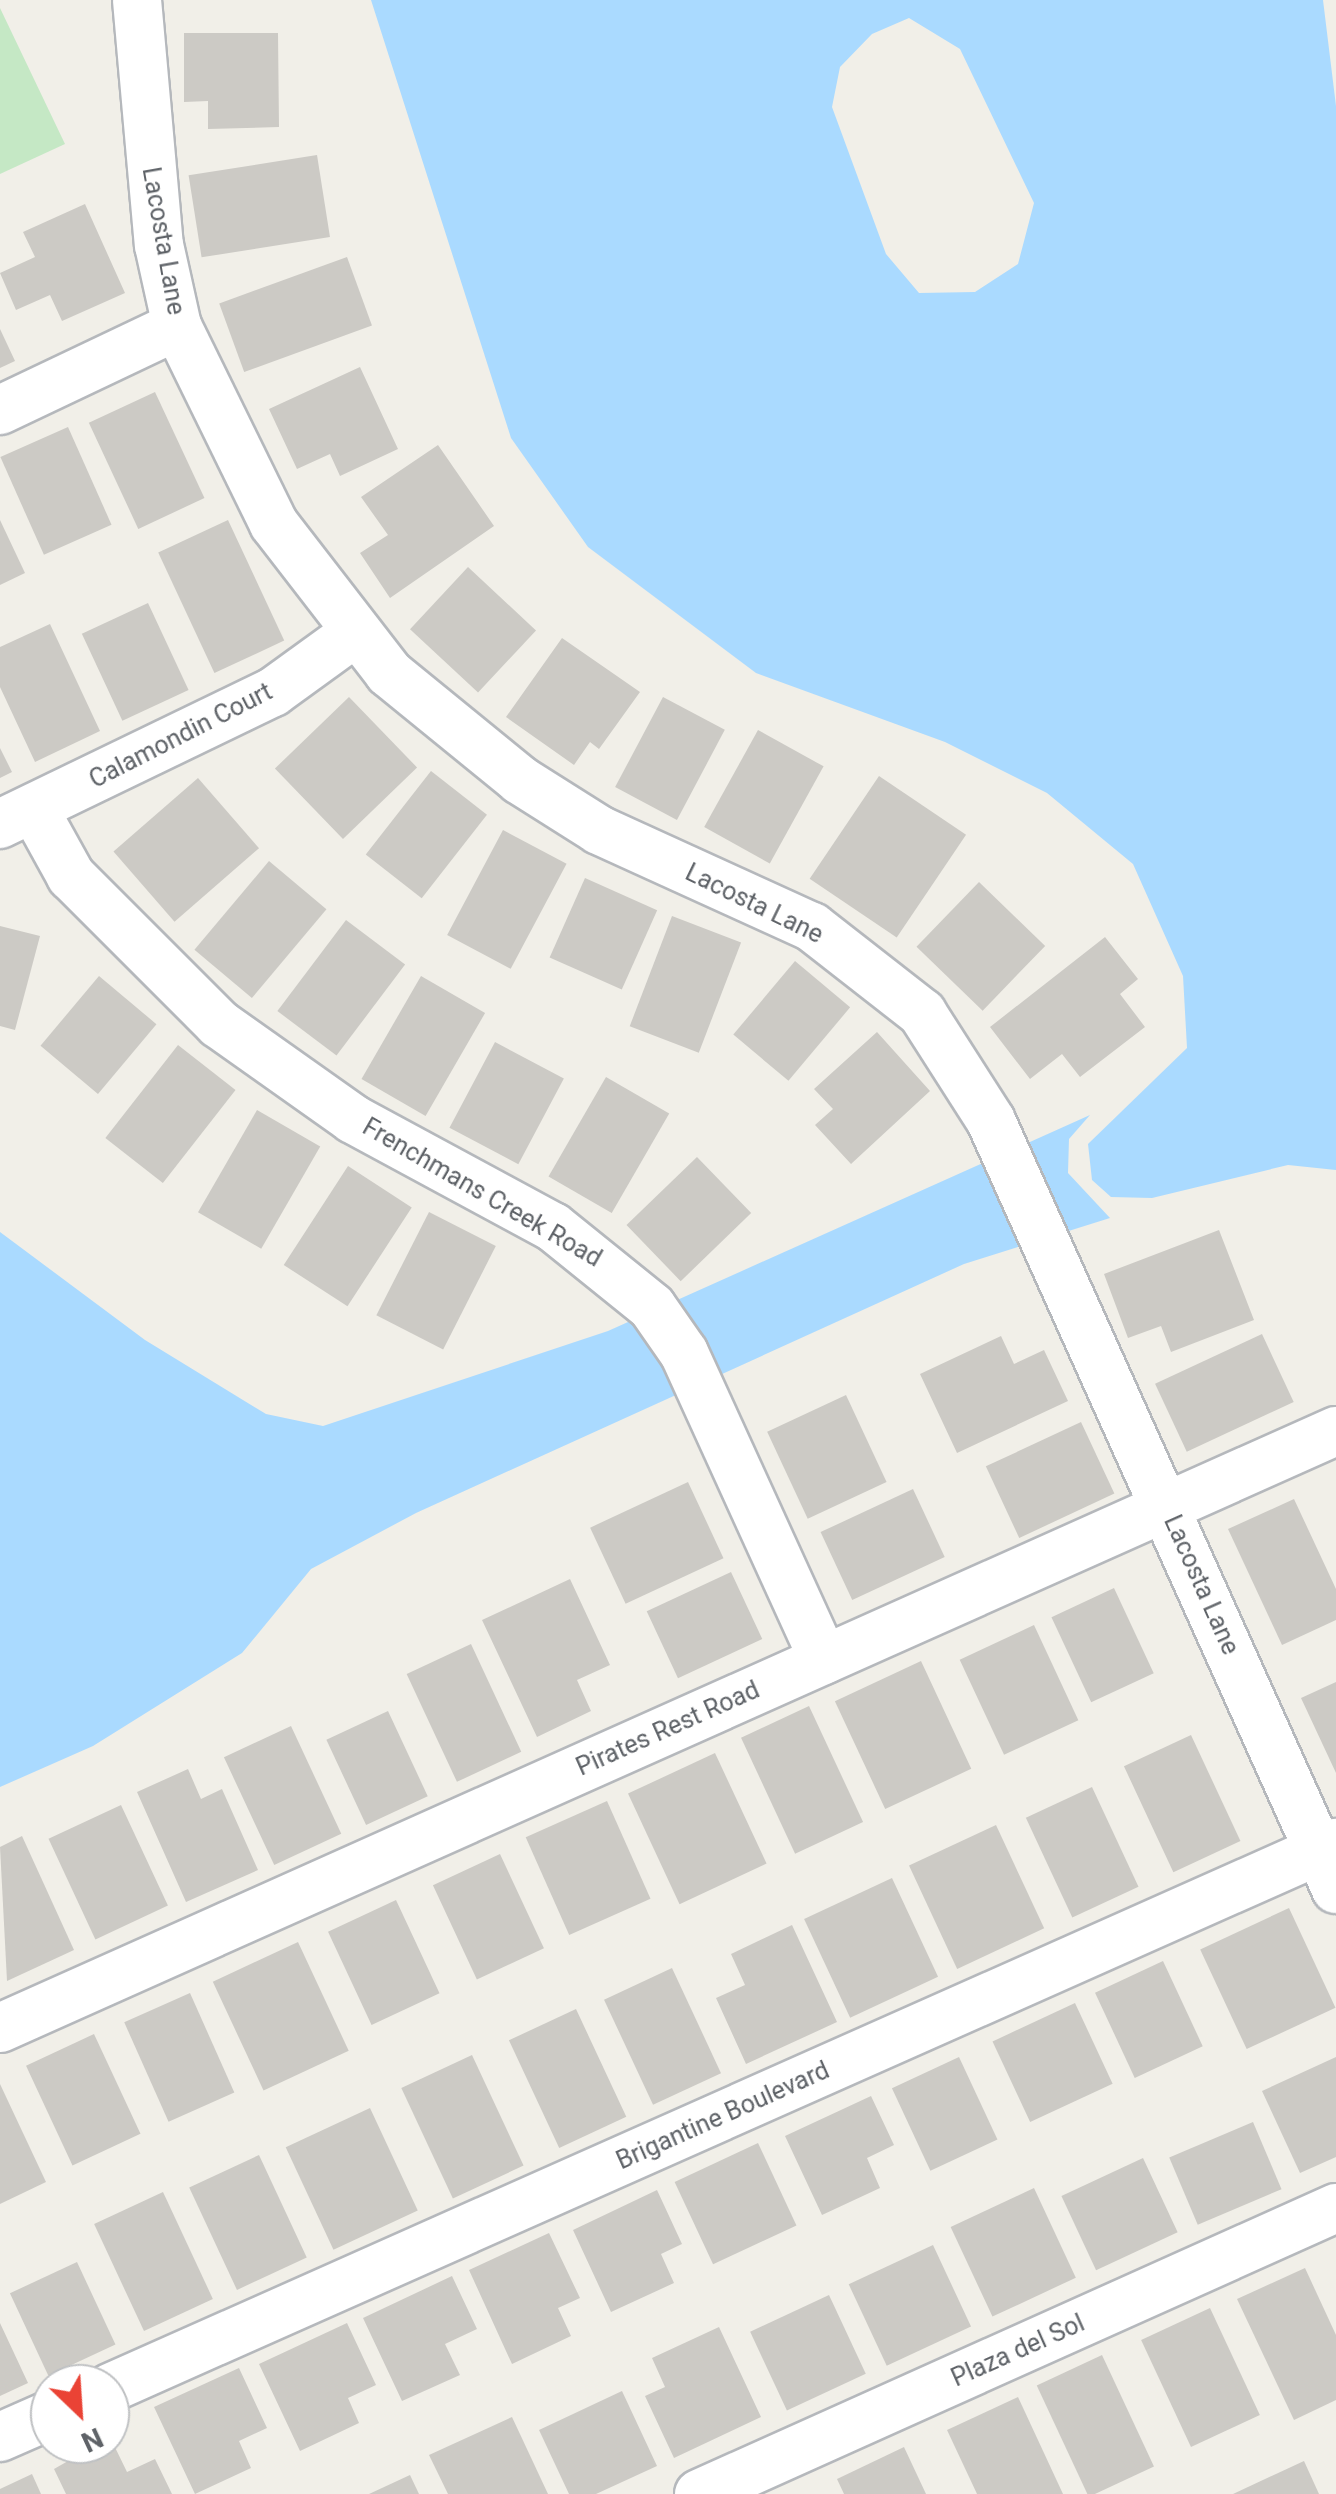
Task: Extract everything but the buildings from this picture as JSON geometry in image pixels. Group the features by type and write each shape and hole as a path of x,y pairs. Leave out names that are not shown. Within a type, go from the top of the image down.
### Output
{"street":[{"name":"Lacosta Lane","path":"137,0 158,245 177,326 274,524 352,634 520,780 599,830 812,927 922,1013 991,1121 1330,1861"},
{"path":"0,410 177,326"},
{"name":"Calamondin Court","path":"17,816 258,701 352,634"},
{"name":"Frenchmans Creek Road","path":"17,816 71,876 219,1024 353,1119 553,1227 652,1307 684,1353 824,1660"},
{"name":"Pirates Rest Road","path":"0,2028 1336,1431"},
{"name":"Brigantine Boulevard","path":"130,2379 1330,1861"},
{"name":"Plaza del Sol","path":"699,2494 1336,2208"},
{"path":"0,2438 30,2424"}],"green space":[{"path":"0,8 65,144 0,174"}],"water":[{"path":"371,0 1323,0 1336,106 1336,1170 1288,1165 1152,1198 1111,1197 1092,1180 1088,1144 1187,1048 1183,976 1133,864 1047,793 945,742 756,673 588,547 511,438","holes":["909,18 960,49 1034,203 1018,264 975,292 919,293 886,254 832,107 840,67 872,34"]},
{"path":"1090,1115 1069,1139 1068,1173 1110,1218 964,1264 416,1513 311,1569 242,1653 93,1746 0,1787 0,1232 145,1340 266,1414 323,1426 608,1331"}]}
